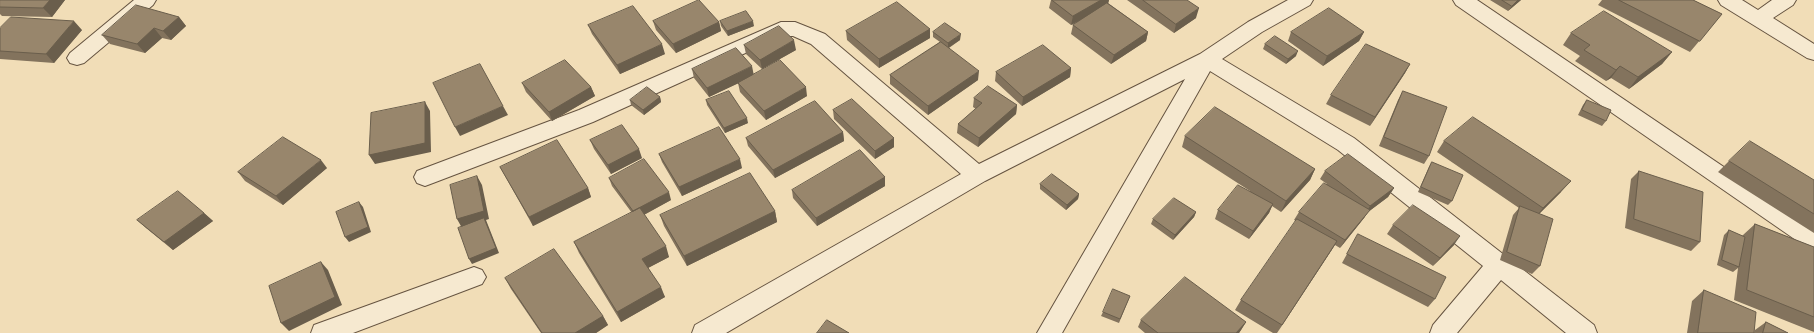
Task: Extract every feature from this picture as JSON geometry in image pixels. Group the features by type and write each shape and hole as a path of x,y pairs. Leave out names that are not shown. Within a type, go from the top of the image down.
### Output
{"street":[{"path":"77,58 146,0"},
{"path":"704,333 977,175 1207,59 1255,27 1303,0"},
{"path":"1463,0 1814,240"},
{"path":"1728,0 1814,53"},
{"path":"1758,18 1786,0"},
{"path":"424,177 586,116 781,29 795,29 818,38 977,175"},
{"path":"1207,59 1346,144 1498,266 1585,333"},
{"path":"1049,333 1207,59"},
{"path":"1442,333 1498,266"},
{"path":"323,333 474,277"}],"building":[{"path":"0,0 50,0 43,8 0,7"},
{"path":"699,0 719,22 673,44 653,21"},
{"path":"1052,0 1101,0 1073,16"},
{"path":"1143,0 1187,0 1199,8 1176,24"},
{"path":"1502,0 1518,0 1512,6"},
{"path":"1619,0 1693,0 1722,14 1700,41"},
{"path":"897,2 930,29 879,59 846,31"},
{"path":"1107,3 1148,32 1114,55 1073,25"},
{"path":"136,5 179,17 163,31 154,28 137,44 102,35"},
{"path":"633,6 662,44 617,65 588,25"},
{"path":"1329,8 1364,32 1327,56 1291,32"},
{"path":"746,11 753,21 727,31 720,21"},
{"path":"1604,11 1672,52 1638,77 1620,66 1616,70 1584,50 1590,45 1571,33"},
{"path":"11,17 74,21 46,54 0,51 0,28"},
{"path":"945,23 961,34 948,43 933,32"},
{"path":"779,26 794,40 760,60 744,45"},
{"path":"1275,36 1298,51 1288,59 1265,44"},
{"path":"941,42 979,71 928,106 890,75"},
{"path":"1366,44 1410,64 1375,117 1331,95"},
{"path":"1043,45 1071,68 1023,97 996,72"},
{"path":"736,48 752,66 707,88 692,69"},
{"path":"565,60 591,87 549,112 522,83"},
{"path":"780,60 806,87 764,111 738,83"},
{"path":"480,64 503,106 455,127 433,83"},
{"path":"988,86 1017,105 979,138 958,124 982,103 974,98"},
{"path":"647,87 660,97 643,110 630,100"},
{"path":"729,91 747,118 724,128 706,100"},
{"path":"1403,91 1447,107 1429,156 1384,137"},
{"path":"852,99 894,138 875,151 833,110"},
{"path":"1587,100 1611,110 1606,121 1582,110"},
{"path":"815,101 843,132 773,170 746,138"},
{"path":"425,102 425,143 369,155 371,113"},
{"path":"1215,107 1315,169 1286,201 1185,136"},
{"path":"1473,117 1571,181 1543,208 1444,141"},
{"path":"622,125 639,149 608,165 590,140"},
{"path":"719,127 740,159 679,187 659,154"},
{"path":"283,137 321,160 276,196 238,172"},
{"path":"557,140 588,188 529,217 500,167"},
{"path":"1750,141 1814,180 1814,214 1729,161"},
{"path":"860,150 885,177 816,218 792,190"},
{"path":"1348,154 1394,188 1370,206 1325,171"},
{"path":"644,159 669,192 633,211 609,178"},
{"path":"1432,162 1463,175 1452,201 1421,187"},
{"path":"1639,171 1703,192 1700,242 1634,219"},
{"path":"750,173 775,211 684,256 660,215"},
{"path":"1052,174 1079,194 1067,205 1040,184"},
{"path":"477,176 484,211 457,219 450,185"},
{"path":"1324,183 1370,210 1345,240 1299,212"},
{"path":"1238,185 1273,204 1253,231 1218,210"},
{"path":"178,191 204,213 164,242 137,220"},
{"path":"1174,198 1196,212 1175,235 1153,219"},
{"path":"359,202 368,227 345,237 336,212"},
{"path":"1413,205 1460,236 1440,258 1393,225"},
{"path":"1520,206 1553,219 1540,266 1507,252"},
{"path":"640,208 666,246 642,259 661,287 617,312 574,242"},
{"path":"484,218 496,248 469,259 458,228"},
{"path":"1297,219 1337,241 1282,325 1241,300"},
{"path":"1755,224 1814,247 1814,317 1747,290"},
{"path":"1729,230 1745,237 1739,267 1722,260"},
{"path":"1358,234 1446,277 1435,299 1347,254"},
{"path":"554,249 603,316 575,333 542,333 505,278"},
{"path":"321,262 335,297 281,323 269,286"},
{"path":"1185,277 1246,322 1236,333 1158,333 1141,320"},
{"path":"1113,289 1130,296 1120,319 1103,312"},
{"path":"1704,290 1756,312 1754,333 1698,333"},
{"path":"827,320 849,333 817,333"},
{"path":"1766,322 1788,333 1763,333"}]}
